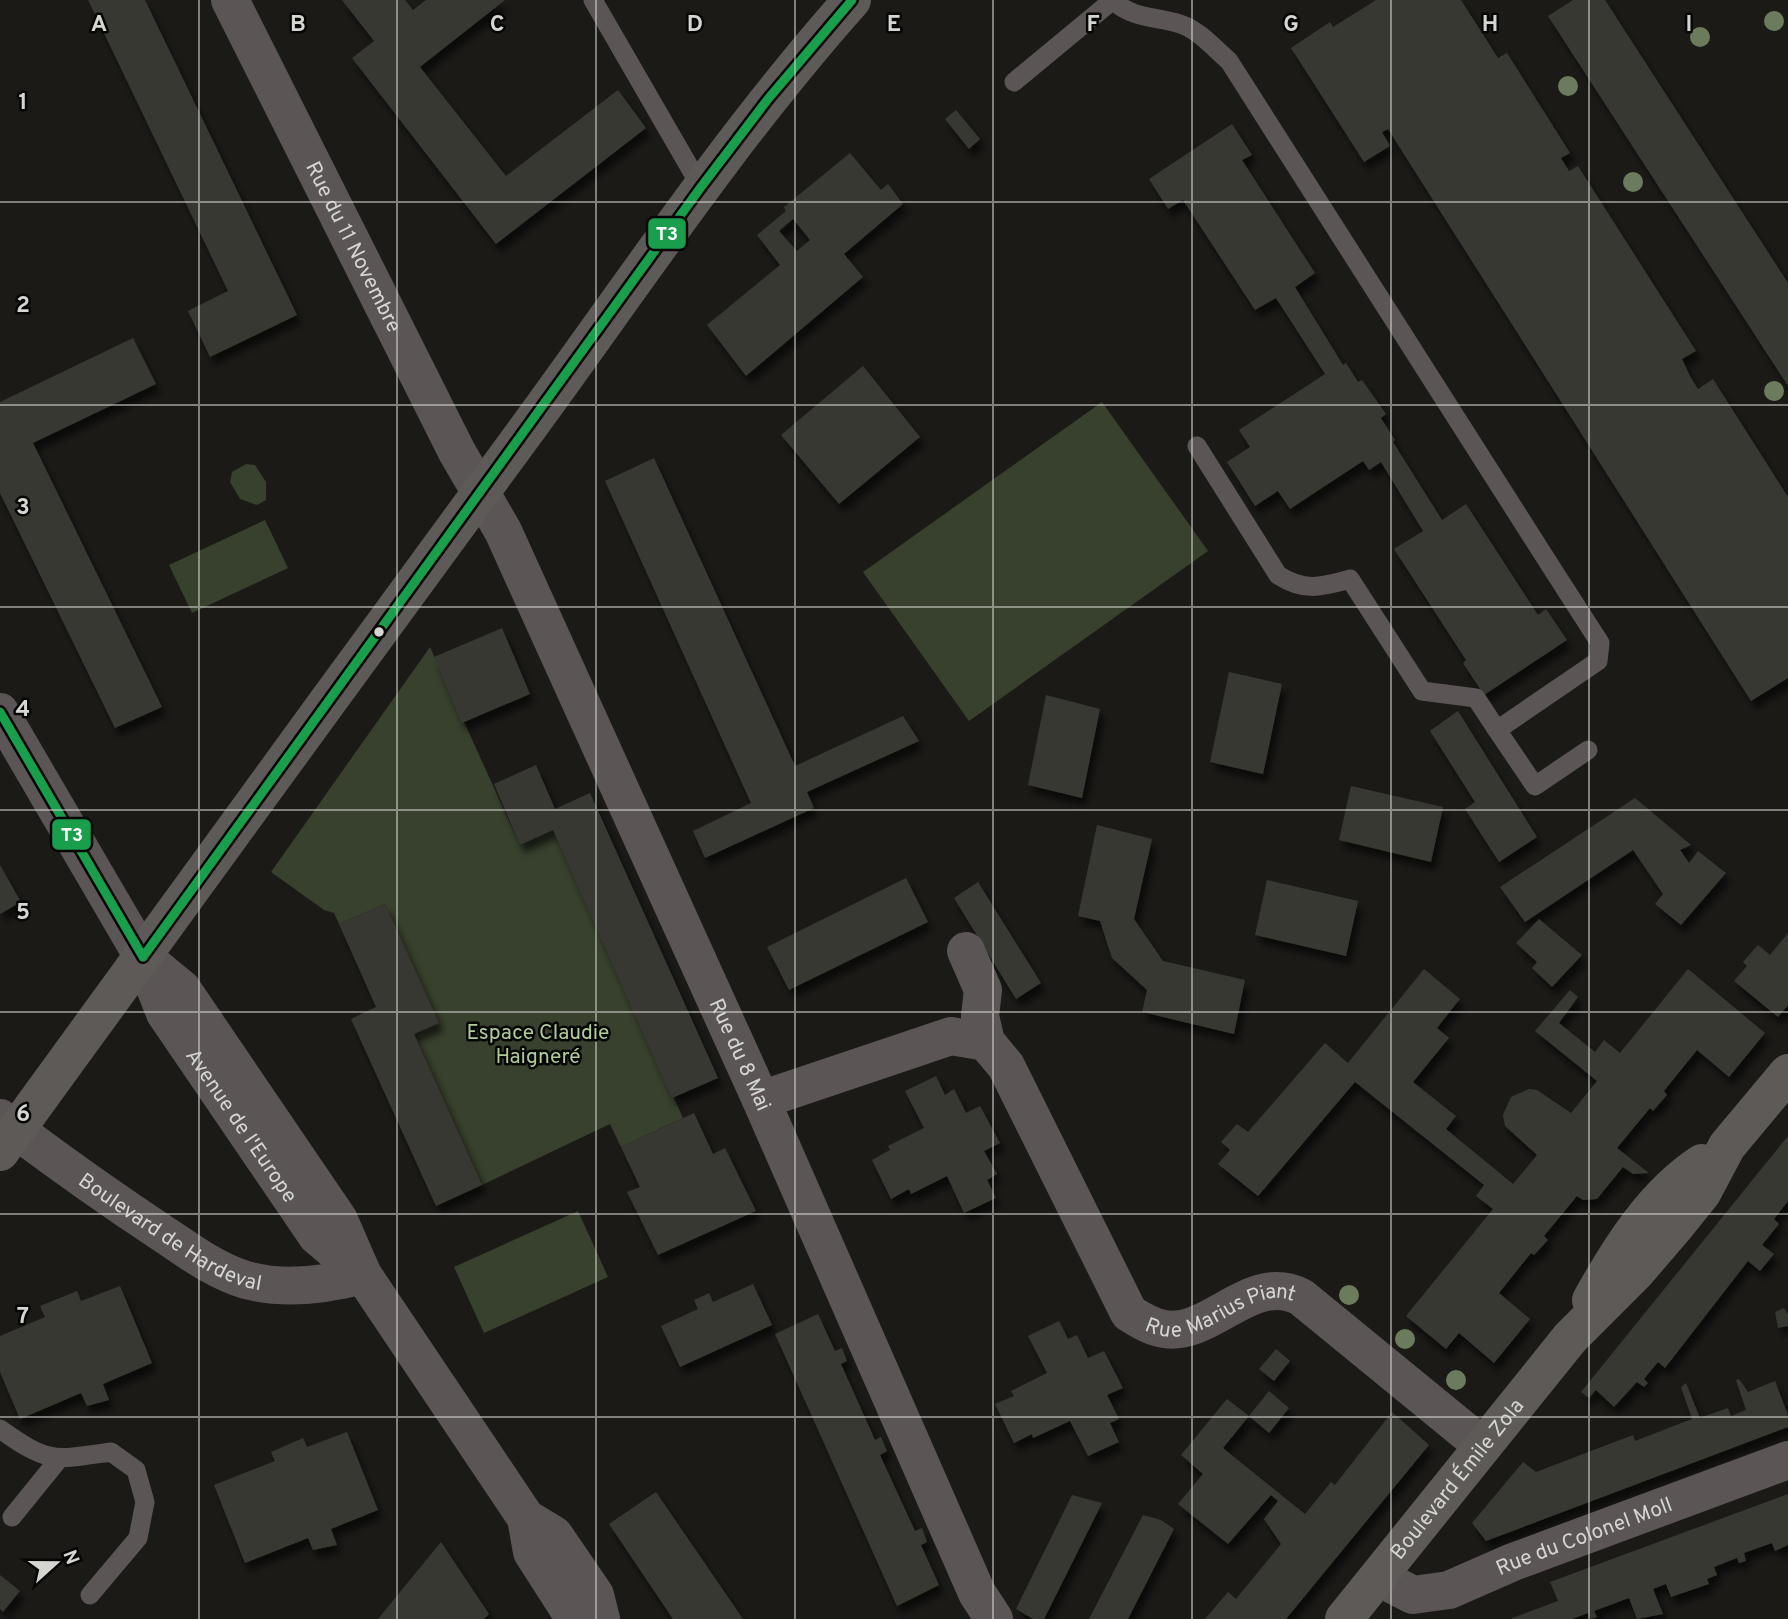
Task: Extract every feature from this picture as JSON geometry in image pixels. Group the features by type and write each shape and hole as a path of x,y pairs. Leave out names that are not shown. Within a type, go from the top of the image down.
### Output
{"street":[{"name":"Rue du 11 Novembre","path":"230,0 457,452 481,491"},
{"path":"5,1133 143,957 701,187 776,89 852,0"},
{"name":"Rue du 8 Mai","path":"481,491 503,531 761,1100 977,1593 994,1619"},
{"name":"Avenue de l'Europe","path":"0,712 143,957 165,1013 317,1236 363,1275 526,1518 532,1552 570,1613 583,1619"},
{"path":"761,1100 951,1035 986,1042 980,1016 983,990 966,951"},
{"name":"Rue Marius Piant","path":"986,1042 1006,1066 1129,1313 1144,1323 1164,1329 1182,1329 1266,1291 1286,1289 1301,1297 1483,1446"},
{"name":"Boulevard Émile Zola","path":"1344,1619 1380,1578 1570,1338 1625,1244 1682,1176 1727,1146 1788,1073"},
{"name":"Boulevard de Hardeval","path":"5,1133 230,1274 263,1284 292,1285 337,1282 363,1275"},
{"name":"Rue du Colonel Moll","path":"1380,1578 1413,1595 1449,1590 1513,1562 1788,1460"},
{"name":"Avenue de l'Europe","path":"526,1518 554,1535 595,1595 601,1619"}],"lane":[{"path":"593,0 701,187"},
{"path":"1014,82 1113,0 1124,11 1181,24 1202,36 1228,61 1600,643 1598,661 1497,730"},
{"path":"1197,446 1278,575 1293,585 1314,589 1350,579 1422,691 1476,698 1535,786 1588,750"},
{"path":"0,1429 33,1453 59,1459 111,1452 136,1471 145,1502 138,1538 90,1595"},
{"path":"12,1517 59,1459"}],"green space":[{"path":"1102,402 1208,551 969,721 863,572"},
{"path":"246,464 255,465 266,482 266,500 257,505 240,499 230,482 232,472"},
{"path":"265,520 288,568 192,613 169,565"},
{"name":"Espace Claudie Haigneré","path":"430,647 520,845 553,830 683,1118 621,1147 610,1124 482,1185 414,1034 438,1022 385,904 339,924 334,913 324,910 271,872"},
{"path":"578,1211 608,1277 484,1333 454,1267"}],"building":[{"path":"88,0 145,0 297,315 210,357 188,311 228,291"},
{"path":"342,0 405,0 413,10 426,0 505,0 420,67 506,176 618,90 646,128 496,244 352,58 374,41"},
{"path":"1376,0 1461,0 1498,58 1507,53 1570,153 1561,158 1569,171 1578,166 1696,351 1682,359 1698,389 1713,379 1788,497 1788,678 1751,701 1388,129 1382,132 1390,146 1364,162 1291,48 1330,22 1333,27"},
{"path":"1573,0 1605,0 1788,283 1788,386 1548,16"},
{"path":"956,110 980,139 969,149 945,119"},
{"path":"1232,124 1252,155 1242,160 1315,273 1295,287 1343,365 1346,363 1358,382 1362,380 1386,414 1381,418 1395,440 1393,442 1442,520 1466,504 1538,615 1546,609 1567,640 1484,695 1463,663 1466,660 1394,549 1423,531 1381,462 1369,470 1363,461 1290,509 1278,491 1255,506 1227,462 1250,447 1239,430 1325,374 1276,298 1255,310 1183,200 1168,209 1149,179"},
{"path":"850,153 881,190 888,184 903,204 844,254 863,277 746,376 707,325 780,265 757,235 786,211 784,207","holes":["793,219 810,240 797,251 779,231"]},
{"path":"133,338 156,384 33,443 162,707 115,728 0,493 0,402"},
{"path":"863,366 920,437 839,504 781,435"},
{"path":"654,458 795,766 903,716 919,741 807,792 814,808 705,858 693,831 751,803 605,481"},
{"path":"502,628 530,694 462,723 434,657"},
{"path":"1229,672 1282,684 1263,774 1210,762"},
{"path":"1046,695 1100,709 1082,798 1028,785"},
{"path":"1458,711 1537,837 1499,862 1465,809 1475,802 1430,731"},
{"path":"536,765 555,809 590,793 718,1078 672,1098 553,830 520,845 494,784"},
{"path":"1351,786 1443,807 1431,862 1339,840"},
{"path":"1635,798 1691,845 1680,850 1689,863 1698,851 1726,873 1681,925 1655,904 1663,894 1633,850 1525,922 1500,887"},
{"path":"1097,825 1152,839 1134,919 1163,961 1245,980 1234,1034 1142,1012 1147,990 1112,958 1100,921 1078,916"},
{"path":"0,865 21,902 0,914"},
{"path":"906,878 928,922 789,990 767,947"},
{"path":"1267,880 1358,901 1346,956 1255,935"},
{"path":"978,882 1041,983 1016,999 954,898"},
{"path":"385,904 439,1023 414,1034 482,1185 436,1206 351,1019 376,1007 339,924"},
{"path":"1539,919 1582,955 1552,987 1532,968 1537,962 1516,943"},
{"path":"1788,933 1788,1005 1778,1017 1734,981 1747,966 1743,962 1758,945 1770,955"},
{"path":"1424,969 1460,999 1437,1028 1449,1038 1413,1082 1456,1116 1446,1129 1513,1184 1537,1155 1505,1126 1503,1115 1511,1097 1529,1089 1537,1090 1571,1113 1597,1081 1535,1031 1570,990 1578,997 1559,1023 1595,1052 1604,1040 1620,1053 1688,969 1765,1033 1729,1077 1697,1050 1664,1091 1667,1095 1653,1111 1650,1108 1617,1148 1649,1173 1633,1174 1623,1167 1597,1199 1583,1200 1577,1196 1544,1236 1548,1240 1534,1255 1531,1253 1499,1293 1530,1319 1494,1363 1459,1333 1446,1349 1406,1316 1493,1209 1476,1196 1484,1185 1355,1082 1258,1196 1218,1164 1230,1150 1221,1142 1237,1124 1248,1132 1325,1043 1348,1063"},
{"path":"936,1076 945,1095 954,1089 966,1113 980,1106 1000,1143 984,1151 997,1174 987,1180 996,1198 964,1213 947,1176 911,1194 909,1189 891,1199 872,1160 890,1150 888,1146 924,1128 905,1091"},
{"path":"694,1113 713,1154 725,1148 756,1211 658,1255 627,1192 640,1187 621,1147"},
{"path":"1788,1136 1788,1201 1774,1219 1779,1224 1762,1245 1774,1254 1760,1271 1748,1261 1665,1368 1658,1362 1644,1379 1648,1383 1644,1387 1637,1382 1614,1407 1596,1390 1589,1398 1581,1392"},
{"path":"753,1284 772,1325 680,1367 661,1326 698,1309 694,1300 709,1293 713,1302"},
{"path":"120,1286 152,1363 103,1384 109,1400 87,1406 81,1393 20,1419 0,1372 0,1336 45,1317 40,1306 77,1291 81,1301"},
{"path":"1784,1308 1788,1314 1788,1326 1778,1328 1775,1312"},
{"path":"818,1314 835,1351 842,1348 847,1361 841,1364 875,1440 881,1437 887,1451 880,1455 915,1531 922,1528 927,1542 921,1545 939,1585 897,1606 775,1334"},
{"path":"1059,1321 1068,1339 1077,1335 1088,1358 1104,1351 1123,1388 1107,1395 1119,1419 1110,1423 1119,1442 1088,1456 1070,1421 1033,1438 1032,1434 1014,1443 995,1404 1014,1396 1011,1391 1047,1373 1028,1336"},
{"path":"1276,1349 1290,1361 1274,1381 1259,1369"},
{"path":"1739,1379 1748,1392 1775,1381 1788,1415 1788,1427 1486,1541 1472,1523 1523,1462 1536,1472 1633,1435 1635,1441 1692,1419 1681,1387 1686,1383 1700,1418 1728,1408 1731,1416 1746,1410 1736,1380"},
{"path":"1269,1391 1289,1408 1269,1433 1249,1416"},
{"path":"1227,1399 1249,1416 1223,1448 1305,1514 1331,1482 1335,1485 1392,1412 1429,1445 1286,1619 1205,1619 1228,1592 1236,1599 1281,1544 1264,1519 1278,1501 1271,1495 1228,1544 1178,1504 1203,1474 1181,1455"},
{"path":"347,1432 378,1510 331,1529 337,1545 313,1550 308,1538 245,1563 214,1485 275,1461 271,1452 303,1438 307,1447"},
{"path":"656,1492 743,1619 673,1619 609,1524"},
{"path":"1788,1494 1788,1545 1775,1551 1772,1543 1744,1553 1746,1561 1739,1563 1737,1558 1714,1567 1717,1575 1707,1579 1709,1584 1671,1597 1666,1584 1653,1589 1663,1614 1637,1619 1629,1598 1594,1611 1597,1617 1591,1619 1588,1613 1572,1619 1510,1619 1558,1601 1550,1582"},
{"path":"1072,1495 1102,1503 1044,1619 1033,1619 1016,1609"},
{"path":"1143,1515 1161,1520 1174,1529 1128,1619 1089,1619"},
{"path":"441,1542 489,1614 484,1619 378,1619"},
{"path":"0,1575 20,1591 3,1612 0,1609"}],"transit line":[{"name":"T3","path":"143,957 701,187 768,99 852,0"},
{"name":"T3","path":"0,712 143,957"}]}
